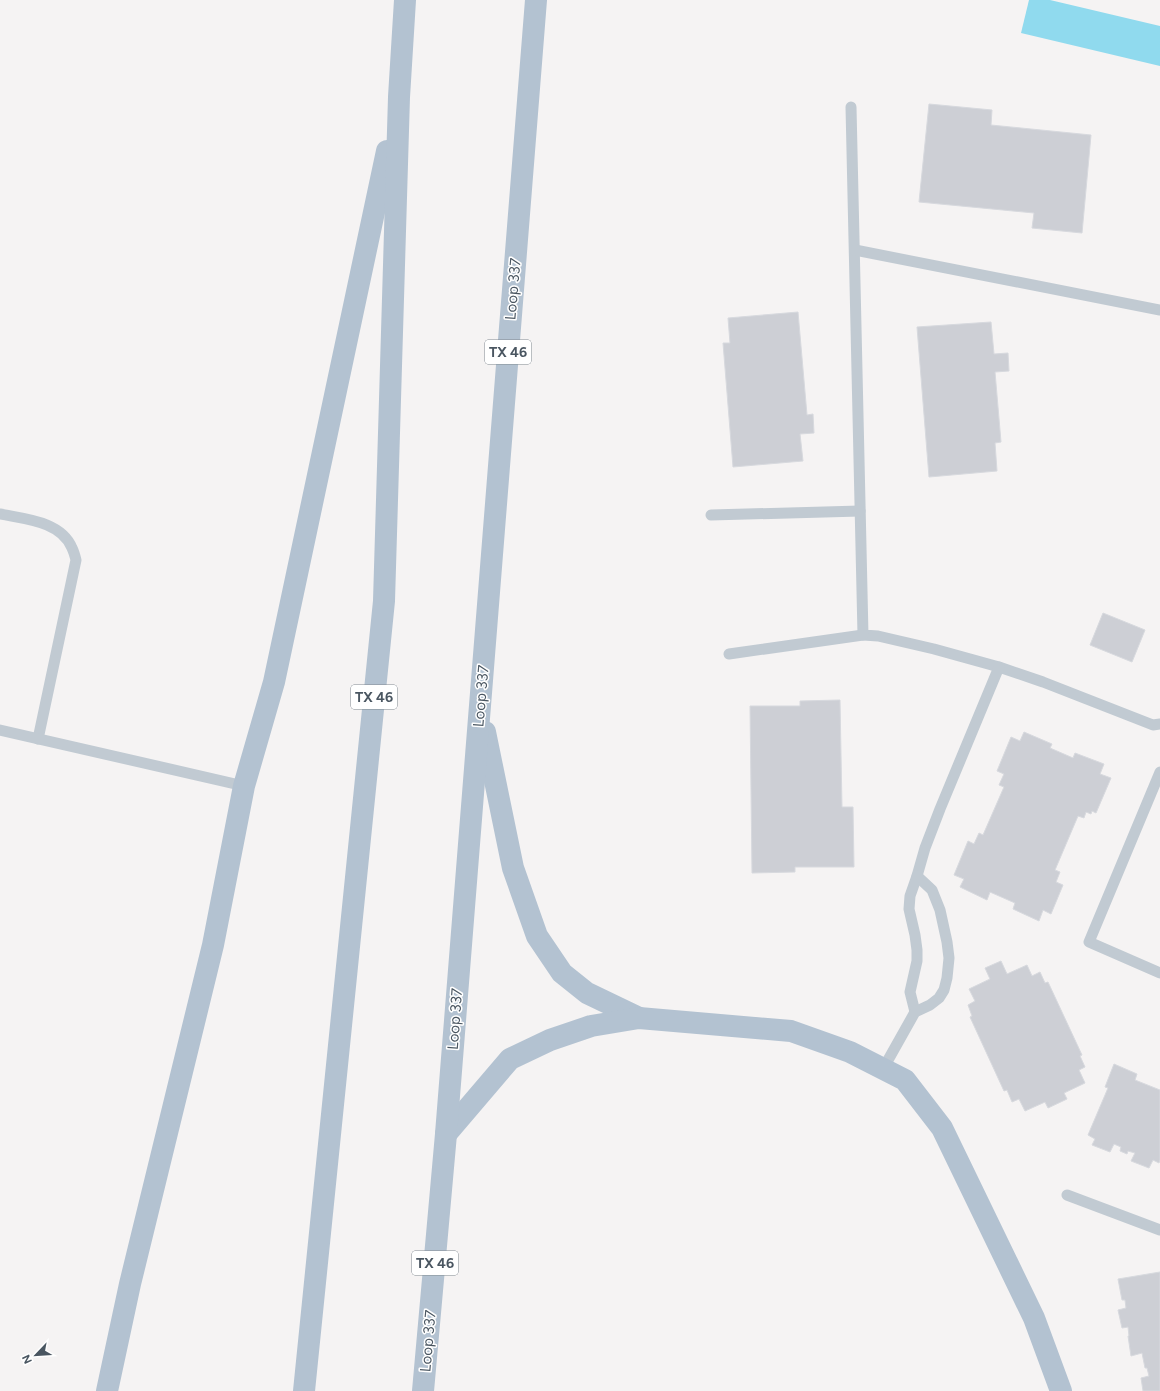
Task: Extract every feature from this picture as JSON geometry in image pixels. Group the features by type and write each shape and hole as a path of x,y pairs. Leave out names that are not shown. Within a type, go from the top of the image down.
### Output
{"main road":[{"name":"TX 46","path":"304,1391 384,600 399,97 405,0"},
{"name":"Loop 337","path":"423,1391 446,1134 536,0"},
{"path":"107,1391 130,1284 213,945 244,786 274,682 399,97"},
{"path":"480,705 512,868 537,936 562,973 587,993 639,1018"},
{"path":"446,1134 510,1059 550,1040 591,1026 639,1018 791,1031 850,1052 905,1080 942,1128 1034,1318 1061,1391"}],"lane":[{"path":"851,107 863,634"},
{"path":"855,250 1160,310"},
{"path":"711,515 860,511"},
{"path":"0,514 45,524 56,530 67,539 76,560 38,739"},
{"path":"729,654 863,634 878,636 934,649 999,667 1043,682 1153,725 1160,724"},
{"path":"915,1012 910,992 917,961 917,950 909,904 925,848 999,667"},
{"path":"0,730 244,786"},
{"path":"1160,772 1089,942 1160,973"},
{"path":"883,1069 915,1012 930,1006 939,998 944,990 947,978 949,958 945,928 938,901 932,890 917,876"},
{"path":"1067,1195 1160,1230"}],"water":[{"path":"1029,0 1050,0 1160,26 1160,66 1021,33"}],"building":[{"path":"929,104 992,110 991,125 1091,135 1082,233 1032,228 1034,213 919,202"},
{"path":"798,312 807,415 813,414 814,433 800,434 803,461 733,467 723,343 730,343 728,318"},
{"path":"991,322 994,354 1008,353 1009,371 995,372 1001,442 995,443 997,471 929,477 917,327"},
{"path":"1103,613 1145,630 1132,662 1090,645"},
{"path":"840,700 842,807 853,807 854,867 795,867 795,872 752,873 750,706 800,706 800,701"},
{"path":"1024,732 1052,744 1050,748 1073,758 1075,753 1104,764 1100,774 1111,778 1096,813 1092,811 1091,814 1086,812 1084,818 1078,816 1055,870 1060,872 1056,882 1063,885 1051,914 1043,910 1039,921 1013,909 1015,903 990,892 987,900 960,887 964,879 954,875 968,841 974,844 979,833 983,835 1004,787 999,785 1004,774 997,771 1011,737 1020,741"},
{"path":"1001,961 1007,974 1027,965 1032,976 1040,972 1045,983 1048,982 1082,1055 1080,1056 1085,1067 1079,1070 1085,1083 1064,1093 1067,1099 1048,1108 1045,1102 1025,1111 1019,1099 1012,1102 1007,1090 1004,1091 970,1017 972,1016 968,1005 975,1001 969,989 990,979 985,968"},
{"path":"1114,1064 1137,1074 1135,1080 1160,1090 1160,1160 1159,1163 1153,1160 1149,1168 1131,1161 1135,1153 1128,1151 1127,1154 1120,1151 1121,1147 1114,1144 1110,1152 1092,1145 1095,1139 1088,1135 1108,1088 1105,1087"},
{"path":"1160,1272 1160,1391 1143,1391 1141,1378 1149,1376 1147,1368 1145,1368 1142,1353 1131,1356 1128,1327 1122,1328 1118,1310 1126,1308 1125,1300 1122,1300 1118,1279"}]}
